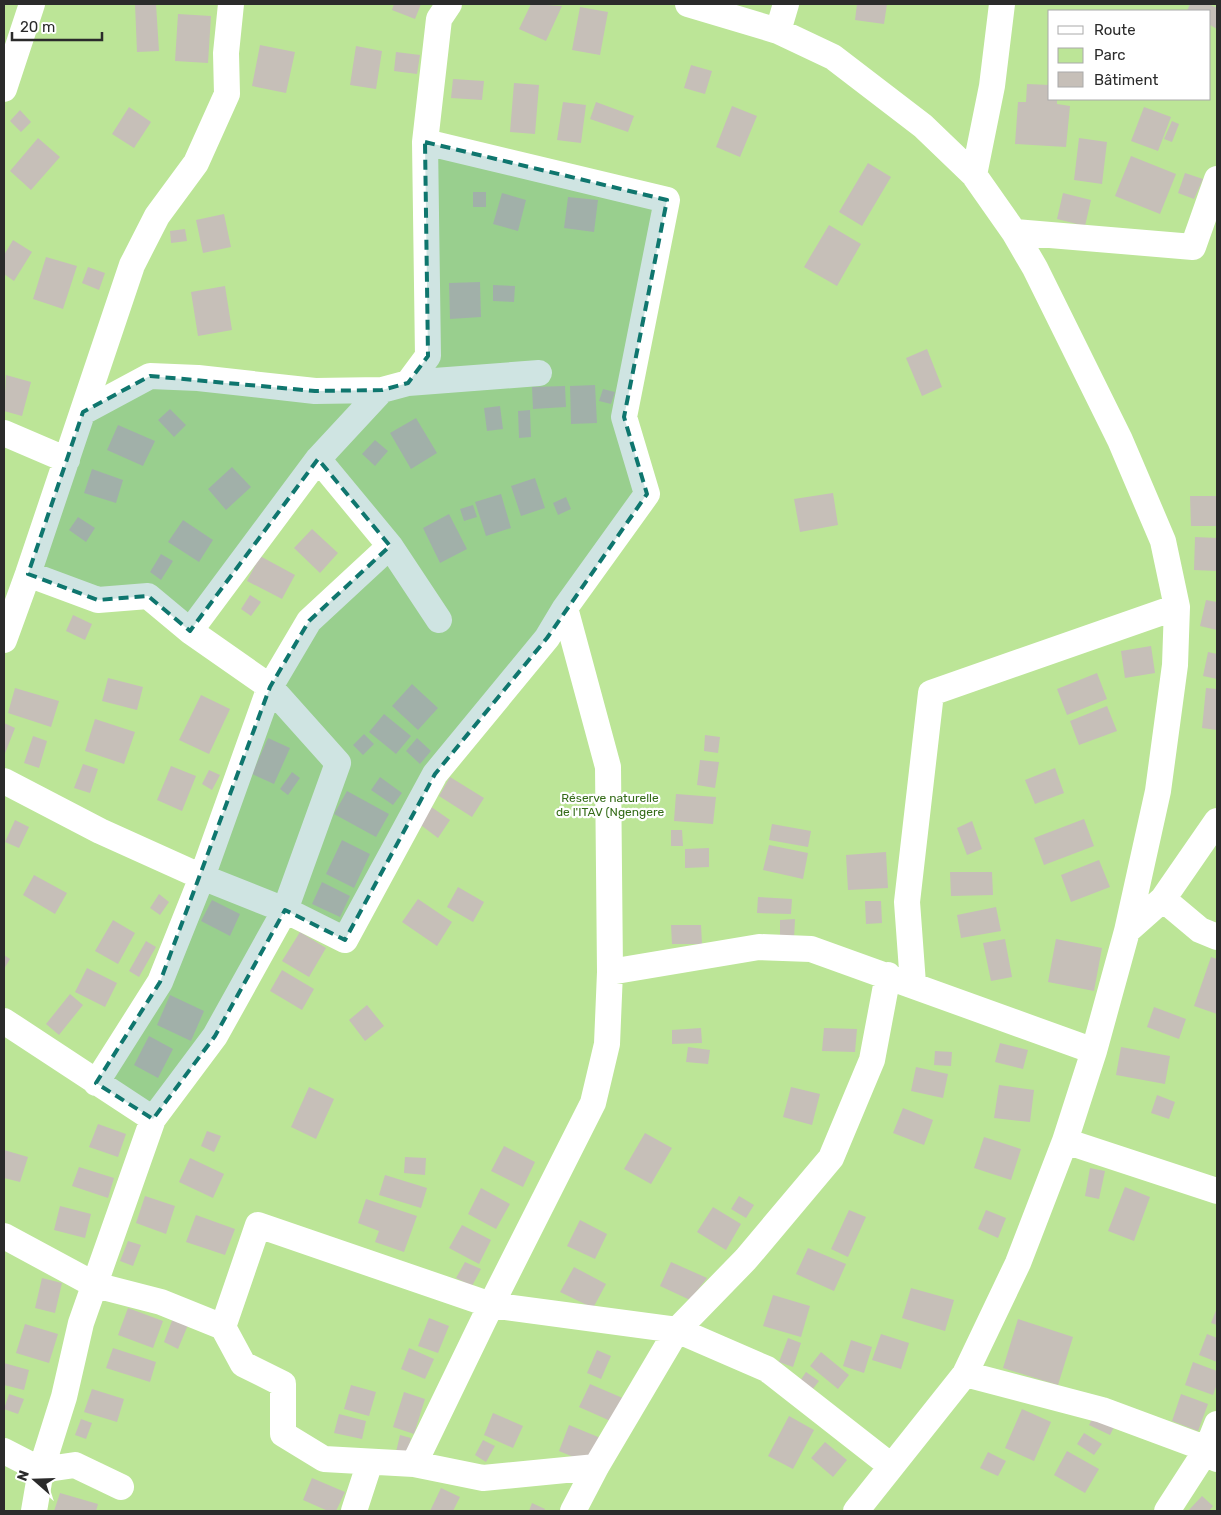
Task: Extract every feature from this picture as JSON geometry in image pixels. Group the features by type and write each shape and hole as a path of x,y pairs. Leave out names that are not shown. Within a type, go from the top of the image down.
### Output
{"street":[{"path":"4,89 32,4"},
{"path":"4,640 132,265 157,216 196,163 226,94 226,53 231,4"},
{"path":"408,382 428,356 425,142 439,19 449,4"},
{"path":"688,4 778,31 833,57 924,126 974,175 1014,232 1035,268 1120,440 1162,541 1177,607 1175,665 1158,792 1127,931 1094,1051 1065,1141 1018,1263 965,1374 856,1511"},
{"path":"778,31 786,4"},
{"path":"974,175 992,86 1002,4"},
{"path":"4,781 100,831 202,877 286,910 345,940 435,774 547,638 565,608 646,494 624,417 667,200 425,142"},
{"path":"1014,232 1193,247 1217,179"},
{"path":"83,412 150,376 198,378 315,392 382,390 408,382 539,373"},
{"path":"190,631 318,459 382,390"},
{"path":"4,433 67,460"},
{"path":"318,459 390,546 438,620"},
{"path":"96,1083 160,982 202,877 270,688 309,621 390,546"},
{"path":"28,574 98,600 148,596 190,631 270,688 338,764 286,910 215,1036 153,1119 81,1323 64,1397 41,1470 34,1511"},
{"path":"913,984 907,902 931,693 1177,607"},
{"path":"414,1464 491,1304 593,1103 607,1044 610,972 608,768 565,608"},
{"path":"1127,931 1163,899 1217,821"},
{"path":"1163,899 1200,930 1217,937"},
{"path":"610,972 759,948 811,949 913,984 1094,1051"},
{"path":"573,1511 596,1467 677,1330 746,1259 832,1158 872,1060 888,976"},
{"path":"4,1021 153,1119"},
{"path":"1065,1141 1217,1191"},
{"path":"222,1327 258,1224 491,1304 677,1330 767,1369 891,1466"},
{"path":"4,1236 95,1285 161,1302 222,1327 244,1364 283,1384 283,1434 324,1459 414,1464 483,1478 596,1467"},
{"path":"965,1374 1102,1410 1212,1454"},
{"path":"1167,1511 1212,1454 1217,1424"},
{"path":"4,1452 41,1470 75,1465 121,1487"},
{"path":"354,1511 370,1462"}],"highlighted area":[{"path":"425,142 667,200 624,417 647,494 547,638 435,774 345,940 285,910 215,1036 153,1119 96,1083 160,982 270,687 309,621 390,546 318,459 190,631 148,596 98,600 28,574 83,412 150,376 315,391 382,390 408,383 428,356"}],"green space":[{"name":"Réserve naturelle de l'ITAV (Ngengere","path":"4,4 1217,4 1217,1511 4,1511"}],"building":[{"path":"135,4 156,4 159,51 137,52"},
{"path":"394,4 421,4 415,19 392,10"},
{"path":"531,4 562,6 546,41 519,29"},
{"path":"857,4 887,4 884,24 855,20"},
{"path":"1190,4 1208,4 1217,8 1217,29 1211,26 1211,10 1187,10"},
{"path":"580,7 608,12 600,55 572,50"},
{"path":"178,14 211,16 208,63 175,61"},
{"path":"260,45 295,52 286,93 252,86"},
{"path":"356,46 382,51 376,89 350,85"},
{"path":"396,52 420,55 417,74 394,71"},
{"path":"691,65 712,71 705,94 684,88"},
{"path":"453,79 484,81 482,100 451,98"},
{"path":"514,83 539,85 535,134 510,132"},
{"path":"1027,84 1048,85 1048,100 1057,100 1057,104 1070,106 1066,147 1015,144 1018,102 1026,102"},
{"path":"563,102 586,105 581,143 557,140"},
{"path":"596,102 634,116 628,132 590,119"},
{"path":"732,106 757,116 740,157 716,147"},
{"path":"129,107 151,122 134,148 112,134"},
{"path":"1144,107 1171,117 1158,151 1131,141"},
{"path":"20,110 31,122 21,132 10,121"},
{"path":"1172,121 1179,124 1172,142 1164,139"},
{"path":"38,138 60,157 31,190 10,171"},
{"path":"1079,138 1107,142 1102,184 1074,180"},
{"path":"1131,156 1176,174 1160,214 1115,196"},
{"path":"868,163 891,177 862,226 839,212"},
{"path":"1185,173 1203,179 1194,199 1178,193"},
{"path":"473,192 486,192 486,207 473,207"},
{"path":"502,193 526,200 518,231 493,224"},
{"path":"1063,193 1091,200 1085,226 1057,219"},
{"path":"568,197 598,200 594,232 564,228"},
{"path":"224,214 231,247 203,253 196,220"},
{"path":"829,225 861,244 837,286 804,267"},
{"path":"185,229 187,241 171,243 170,231"},
{"path":"13,240 32,252 14,281 4,274 4,255"},
{"path":"46,257 77,266 63,309 33,299"},
{"path":"88,267 105,273 99,290 82,283"},
{"path":"480,282 481,317 450,319 449,283"},
{"path":"493,285 515,286 514,302 493,301"},
{"path":"225,286 232,330 198,336 191,292"},
{"path":"927,349 942,387 922,396 906,358"},
{"path":"6,375 31,382 22,416 4,411"},
{"path":"595,385 597,423 571,424 570,386"},
{"path":"565,386 566,407 533,409 532,387"},
{"path":"603,389 615,392 611,404 599,401"},
{"path":"500,406 503,429 487,431 484,408"},
{"path":"170,409 186,425 174,437 158,420"},
{"path":"530,410 531,437 519,438 518,411"},
{"path":"416,418 437,453 411,469 390,433"},
{"path":"118,425 155,441 143,466 107,450"},
{"path":"375,440 388,451 375,466 362,454"},
{"path":"232,467 251,487 226,510 208,489"},
{"path":"92,469 123,480 116,503 84,493"},
{"path":"535,478 545,508 521,516 511,486"},
{"path":"833,493 838,525 800,532 794,499"},
{"path":"501,494 511,528 486,536 475,502"},
{"path":"1190,496 1217,496 1217,526 1191,526"},
{"path":"566,497 571,509 558,515 553,503"},
{"path":"473,505 477,517 464,521 460,509"},
{"path":"449,514 467,549 440,563 423,528"},
{"path":"78,517 95,528 86,542 69,530"},
{"path":"183,520 213,540 199,562 168,542"},
{"path":"312,529 338,553 320,573 294,548"},
{"path":"1195,537 1217,538 1217,571 1194,570"},
{"path":"161,554 173,561 161,580 150,572"},
{"path":"260,556 295,575 282,599 247,581"},
{"path":"250,595 261,602 251,616 241,609"},
{"path":"1206,600 1217,602 1217,630 1200,626"},
{"path":"73,615 92,624 85,640 66,631"},
{"path":"1151,646 1155,673 1125,678 1121,651"},
{"path":"1208,652 1217,654 1217,679 1203,676"},
{"path":"1097,673 1107,699 1067,715 1057,689"},
{"path":"108,678 143,687 137,710 102,701"},
{"path":"412,684 438,708 418,730 392,706"},
{"path":"15,688 59,701 51,727 8,713"},
{"path":"1206,688 1217,689 1217,730 1202,728"},
{"path":"201,695 230,709 209,754 179,740"},
{"path":"1107,706 1117,731 1079,745 1070,721"},
{"path":"384,714 411,736 396,754 369,732"},
{"path":"95,719 135,732 124,764 85,751"},
{"path":"4,723 15,728 4,756"},
{"path":"364,734 374,744 363,755 353,745"},
{"path":"705,735 720,737 718,753 704,751"},
{"path":"33,736 47,741 39,768 24,763"},
{"path":"268,738 290,748 274,784 252,774"},
{"path":"417,738 431,751 420,764 406,751"},
{"path":"700,760 719,762 715,788 697,785"},
{"path":"83,764 98,769 90,793 74,788"},
{"path":"171,766 196,776 182,811 157,800"},
{"path":"1055,768 1064,793 1035,804 1025,780"},
{"path":"209,770 220,775 212,790 202,784"},
{"path":"292,772 300,778 288,795 280,789"},
{"path":"380,777 402,793 393,805 371,790"},
{"path":"450,777 484,798 472,817 439,796"},
{"path":"347,791 389,814 376,837 334,814"},
{"path":"676,794 716,797 713,824 674,821"},
{"path":"430,806 450,820 438,838 418,823"},
{"path":"1084,819 1094,846 1044,865 1034,838"},
{"path":"15,820 29,827 19,848 5,842"},
{"path":"972,821 982,849 967,855 957,828"},
{"path":"772,824 811,831 808,847 769,840"},
{"path":"671,830 682,830 683,846 671,846"},
{"path":"342,840 370,854 354,888 326,874"},
{"path":"769,845 808,853 803,879 763,870"},
{"path":"709,848 709,867 685,868 685,849"},
{"path":"886,852 888,888 848,890 846,855"},
{"path":"1099,860 1110,887 1071,902 1061,875"},
{"path":"950,872 992,872 993,895 951,896"},
{"path":"34,875 67,893 55,914 23,895"},
{"path":"322,882 350,896 340,917 312,904"},
{"path":"458,887 484,902 473,922 447,907"},
{"path":"159,894 169,902 160,915 150,908"},
{"path":"758,897 792,899 791,914 757,913"},
{"path":"418,899 452,922 437,946 402,922"},
{"path":"212,900 240,914 230,936 201,921"},
{"path":"865,901 881,901 882,923 866,924"},
{"path":"996,907 1001,931 961,938 957,915"},
{"path":"795,919 794,939 780,938 780,920"},
{"path":"113,920 135,933 118,964 95,951"},
{"path":"671,925 701,925 702,944 672,944"},
{"path":"300,932 326,948 309,977 282,961"},
{"path":"1005,939 1012,977 991,981 983,943"},
{"path":"1056,939 1102,948 1094,991 1048,982"},
{"path":"146,941 156,947 139,977 129,971"},
{"path":"4,955 10,959 4,969"},
{"path":"1211,957 1217,959 1217,1014 1194,1006"},
{"path":"87,968 117,983 105,1007 75,992"},
{"path":"282,970 314,989 302,1010 270,991"},
{"path":"70,994 83,1005 59,1035 46,1024"},
{"path":"170,995 204,1011 191,1041 157,1025"},
{"path":"367,1005 384,1026 365,1041 349,1020"},
{"path":"1154,1007 1186,1019 1179,1039 1147,1027"},
{"path":"701,1028 702,1043 672,1044 672,1030"},
{"path":"824,1028 857,1029 855,1052 822,1051"},
{"path":"149,1036 173,1049 158,1078 134,1065"},
{"path":"1000,1043 1028,1050 1023,1069 995,1062"},
{"path":"688,1047 710,1050 708,1064 686,1062"},
{"path":"1121,1047 1170,1056 1165,1084 1116,1075"},
{"path":"935,1051 952,1052 951,1066 934,1065"},
{"path":"916,1067 948,1074 943,1098 911,1091"},
{"path":"999,1085 1034,1090 1030,1122 994,1118"},
{"path":"309,1087 334,1099 316,1139 291,1127"},
{"path":"791,1087 820,1094 812,1125 783,1117"},
{"path":"1157,1095 1175,1102 1169,1119 1151,1113"},
{"path":"903,1108 933,1120 924,1145 893,1133"},
{"path":"98,1124 126,1134 118,1157 89,1147"},
{"path":"207,1131 221,1136 214,1152 201,1146"},
{"path":"645,1133 672,1148 651,1184 624,1169"},
{"path":"984,1137 1021,1149 1011,1180 974,1168"},
{"path":"504,1146 535,1162 523,1187 491,1171"},
{"path":"4,1150 28,1157 20,1182 4,1178"},
{"path":"405,1157 426,1158 425,1175 404,1173"},
{"path":"190,1158 224,1174 213,1198 179,1182"},
{"path":"79,1167 114,1178 108,1198 72,1186"},
{"path":"1090,1168 1105,1171 1099,1199 1085,1196"},
{"path":"385,1175 427,1188 421,1208 379,1195"},
{"path":"1125,1187 1150,1197 1134,1241 1108,1231"},
{"path":"481,1188 510,1204 496,1229 468,1214"},
{"path":"145,1196 175,1206 166,1234 136,1223"},
{"path":"739,1196 754,1205 746,1218 731,1209"},
{"path":"366,1199 417,1216 404,1252 375,1242 379,1231 358,1223"},
{"path":"60,1206 91,1214 85,1238 54,1230"},
{"path":"713,1207 741,1224 726,1250 697,1232"},
{"path":"849,1210 866,1217 848,1257 831,1249"},
{"path":"986,1210 1006,1218 998,1238 978,1229"},
{"path":"196,1215 235,1229 225,1255 186,1242"},
{"path":"580,1220 607,1234 595,1259 567,1246"},
{"path":"462,1225 491,1240 479,1264 449,1248"},
{"path":"128,1241 141,1245 133,1266 120,1261"},
{"path":"808,1248 846,1264 834,1291 796,1274"},
{"path":"465,1262 481,1269 472,1286 456,1278"},
{"path":"671,1262 707,1278 690,1300 660,1286"},
{"path":"574,1267 606,1284 593,1308 560,1292"},
{"path":"42,1278 62,1283 55,1313 35,1308"},
{"path":"911,1288 954,1300 945,1331 902,1318"},
{"path":"773,1295 810,1306 801,1337 763,1326"},
{"path":"128,1308 163,1321 153,1348 118,1335"},
{"path":"1217,1308 1217,1325 1211,1323"},
{"path":"173,1318 188,1325 178,1349 164,1342"},
{"path":"429,1318 449,1326 438,1353 418,1346"},
{"path":"1018,1319 1073,1337 1058,1385 1003,1368"},
{"path":"25,1324 58,1334 49,1363 16,1353"},
{"path":"881,1334 909,1343 901,1369 872,1360"},
{"path":"1207,1334 1217,1338 1217,1362 1199,1355"},
{"path":"788,1338 801,1343 793,1367 779,1362"},
{"path":"851,1340 872,1347 864,1373 843,1366"},
{"path":"113,1348 156,1362 150,1382 106,1368"},
{"path":"409,1348 434,1359 425,1379 401,1369"},
{"path":"597,1350 611,1356 601,1379 587,1373"},
{"path":"821,1352 849,1375 838,1389 810,1366"},
{"path":"1193,1362 1217,1371 1217,1384 1213,1395 1185,1385"},
{"path":"4,1363 29,1370 24,1390 4,1385"},
{"path":"806,1372 819,1381 812,1390 800,1381"},
{"path":"590,1384 625,1399 615,1423 579,1407"},
{"path":"351,1385 376,1392 369,1416 344,1409"},
{"path":"92,1389 124,1399 117,1422 84,1412"},
{"path":"404,1392 425,1399 414,1434 393,1427"},
{"path":"9,1394 24,1399 18,1414 4,1409"},
{"path":"1181,1394 1208,1404 1198,1431 1172,1421"},
{"path":"1022,1409 1051,1422 1034,1461 1005,1448"},
{"path":"493,1413 523,1426 513,1448 484,1435"},
{"path":"339,1414 366,1421 362,1439 334,1433"},
{"path":"1095,1414 1116,1423 1110,1435 1089,1425"},
{"path":"789,1416 814,1430 793,1469 768,1456"},
{"path":"81,1419 92,1423 86,1439 75,1435"},
{"path":"569,1425 603,1439 593,1465 559,1451"},
{"path":"1084,1433 1102,1444 1094,1455 1077,1444"},
{"path":"400,1435 411,1438 407,1454 396,1452"},
{"path":"483,1440 495,1446 486,1462 475,1455"},
{"path":"825,1442 847,1460 833,1477 811,1458"},
{"path":"1067,1451 1099,1469 1085,1493 1054,1475"},
{"path":"988,1452 1006,1461 998,1476 980,1468"},
{"path":"312,1478 345,1492 336,1511 328,1511 303,1500"},
{"path":"441,1488 460,1497 453,1511 430,1511"},
{"path":"60,1493 98,1504 96,1511 54,1511"},
{"path":"1202,1496 1213,1506 1209,1511 1188,1511"},
{"path":"532,1503 545,1509 544,1511 529,1511"}]}
